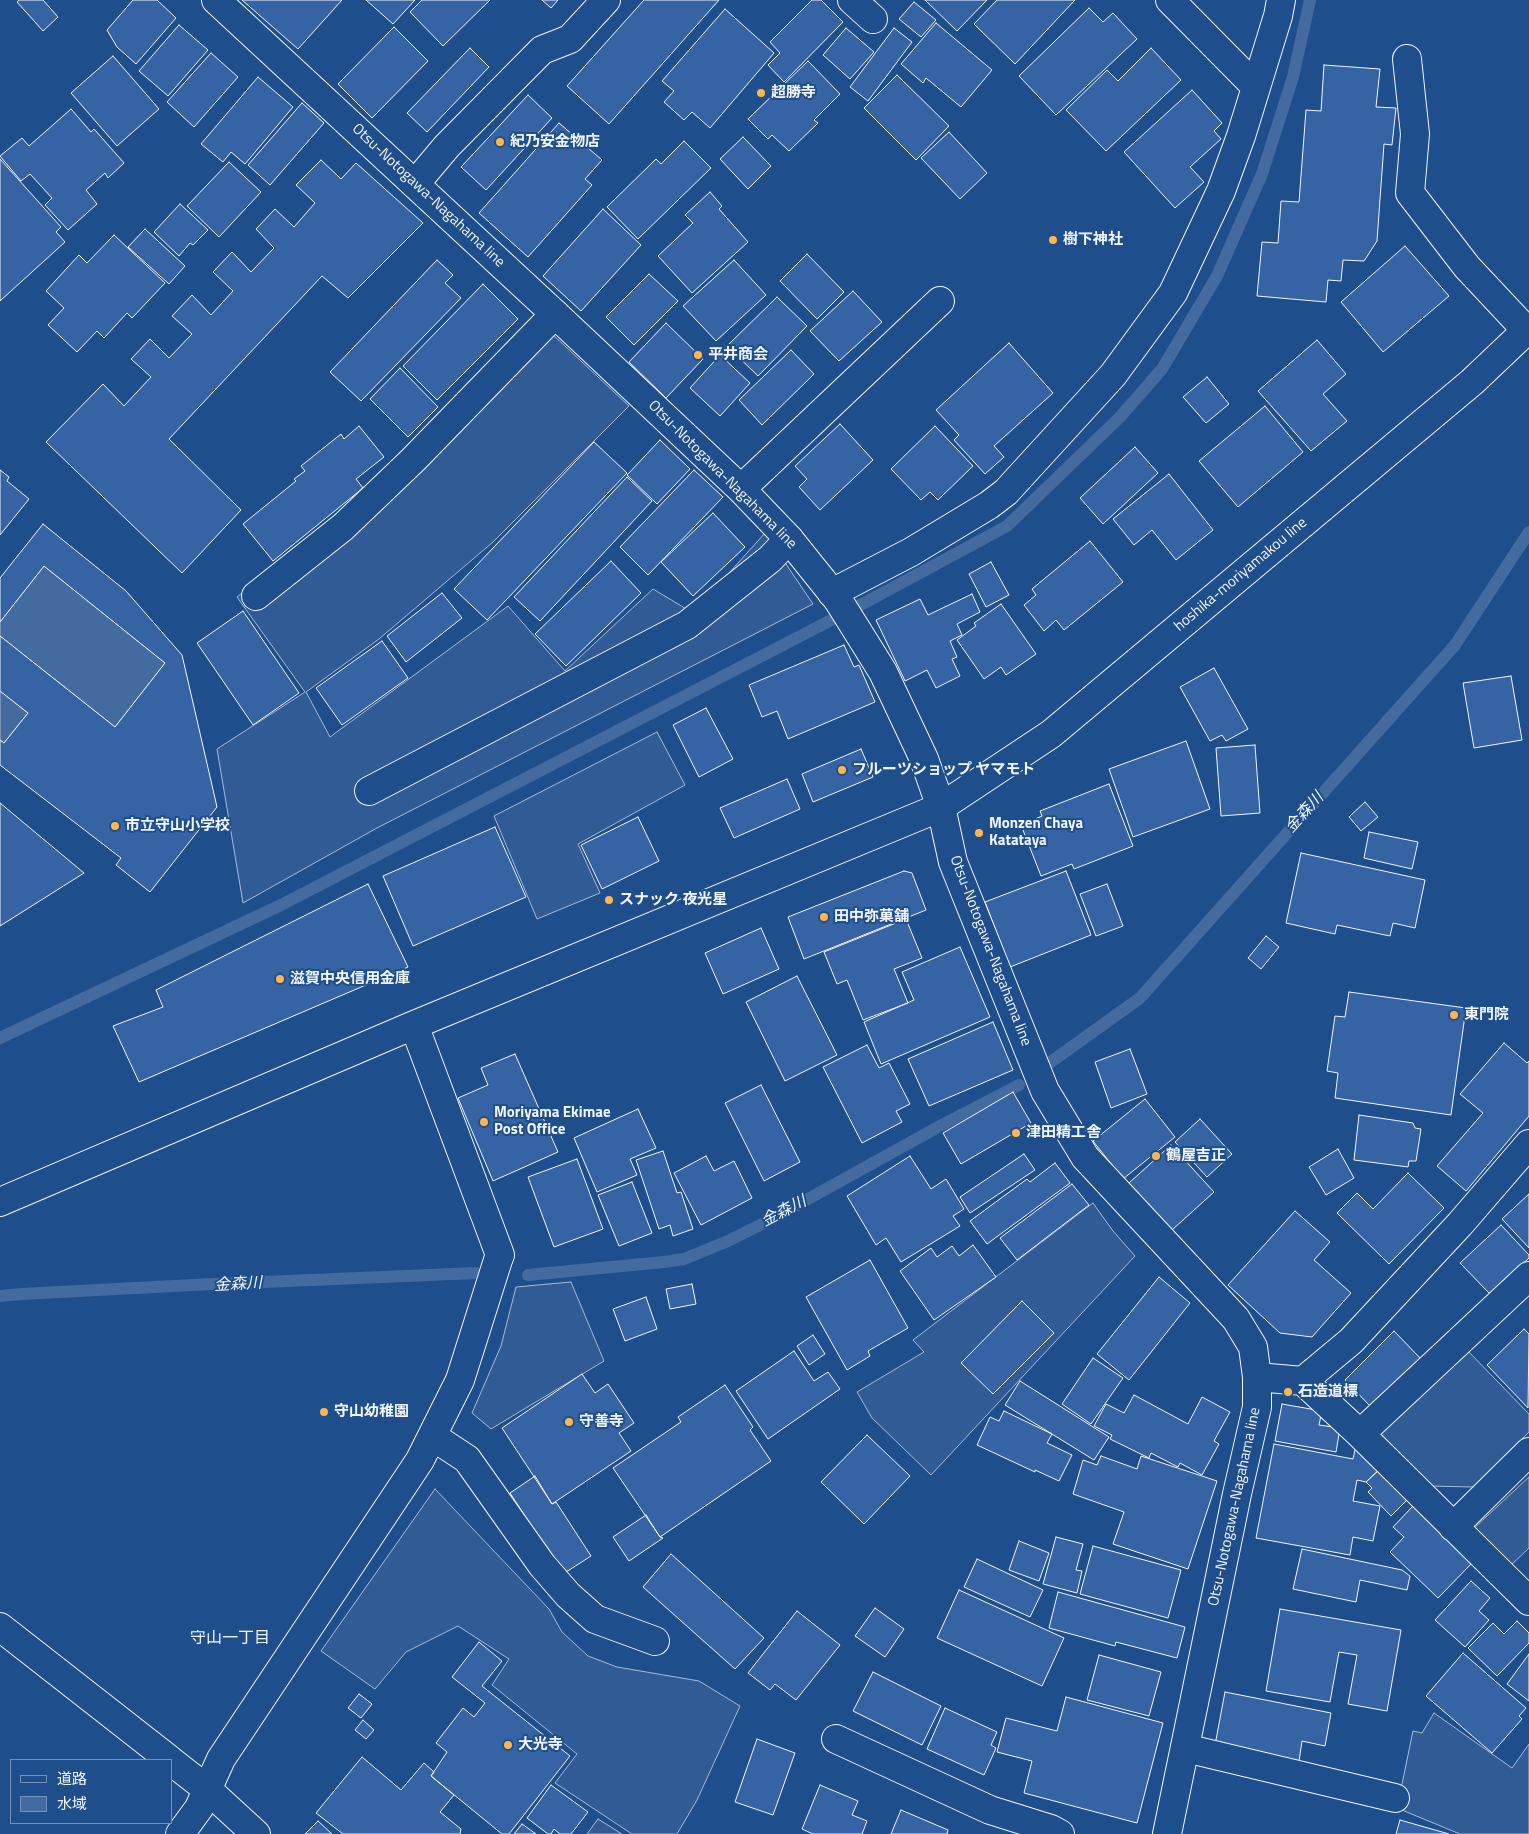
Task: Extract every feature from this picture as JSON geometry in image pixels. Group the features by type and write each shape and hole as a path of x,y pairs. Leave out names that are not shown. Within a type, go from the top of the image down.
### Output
{"street":[{"name":"Otsu-Notogawa-Nagahama line","path":"216,0 555,314 740,489 788,539 835,597 856,627 883,672 924,759 940,808 953,862 1045,1091 1085,1157 1236,1320 1253,1347 1257,1377 1257,1407 1235,1504 1167,1834"},
{"path":"415,184 447,146 542,50 570,39 606,0"},
{"path":"852,0 873,18"},
{"path":"1170,0 1256,86"},
{"path":"835,597 989,505 1006,492 1113,375 1173,293 1221,190 1241,136 1278,16 1280,0"},
{"path":"1407,60 1415,134 1410,193 1467,268 1528,330"},
{"path":"740,489 940,301"},
{"path":"256,596 343,527 413,460 555,314"},
{"name":"hoshika-moriyamakou line","path":"0,1202 414,1025 940,808 1051,734 1472,382 1528,330"},
{"path":"369,791 687,625 770,559 788,539"},
{"path":"180,1834 199,1808 221,1759 420,1460 460,1380 500,1255 414,1025"},
{"path":"1303,1381 1351,1340 1460,1224 1529,1144"},
{"path":"1360,1434 1529,1276"},
{"path":"1257,1377 1303,1381 1360,1434 1529,1601"},
{"path":"432,1436 467,1459 542,1565 568,1595 595,1619 655,1641"},
{"path":"1453,1527 1529,1452"},
{"path":"0,1627 168,1759"},
{"path":"836,1739 990,1810 1060,1834"},
{"path":"1185,1748 1395,1798"},
{"path":"172,1762 208,1790 256,1834"}],"shaded area":[{"path":"534,317 629,406 493,542 379,639 306,692 330,737 508,606 565,671 653,589 693,613 765,533 813,604 377,828 243,903 217,749 305,692 237,597 345,513"},
{"path":"657,732 685,785 578,844 600,893 537,919 494,816"},
{"path":"1093,1203 1113,1231 1135,1256 931,1475 872,1418 857,1392 924,1352 913,1340"},
{"path":"571,1282 604,1361 491,1429 472,1413 501,1346 516,1287"},
{"path":"1465,1348 1529,1414 1529,1432 1474,1487 1427,1486 1375,1434"},
{"path":"1529,1477 1529,1548 1509,1567 1472,1530"},
{"path":"435,1489 549,1609 562,1632 588,1656 617,1667 699,1681 740,1706 697,1800 677,1834 632,1834 555,1783 577,1754 492,1685 509,1659 458,1626 406,1652 375,1689 321,1651"},
{"path":"1434,1713 1512,1768 1529,1744 1529,1834 1460,1834 1397,1808 1413,1731 1422,1733"},
{"path":"598,1819 622,1834 587,1834"}],"water":[{"path":"44,566 165,663 115,727 0,636 0,622"},
{"path":"0,691 28,713 4,743 0,740"}],"building":[{"path":"19,0 43,0 58,17 43,31 17,2"},
{"path":"133,0 157,0 176,18 136,64 117,47 107,30"},
{"path":"242,0 342,0 298,49"},
{"path":"366,0 415,0 393,24"},
{"path":"422,0 490,0 443,46 410,12"},
{"path":"542,0 558,0 551,8"},
{"path":"644,0 719,0 609,124 567,86"},
{"path":"812,0 821,0 843,22 784,82 768,65 780,53 770,42"},
{"path":"925,0 987,0 957,31"},
{"path":"997,0 1075,0 1015,64 974,24"},
{"path":"914,2 936,20 921,37 899,19"},
{"path":"1089,8 1103,22 1113,13 1137,39 1056,115 1019,76"},
{"path":"725,9 774,53 710,128 692,112 684,120 664,102 674,91 662,81"},
{"path":"936,23 992,70 961,107 926,78 923,83 901,64"},
{"path":"179,25 208,50 168,96 139,71"},
{"path":"394,27 428,61 372,118 338,84"},
{"path":"846,28 874,52 850,79 823,55"},
{"path":"894,28 912,42 868,101 850,87"},
{"path":"470,48 489,67 427,132 407,113"},
{"path":"1151,48 1181,80 1106,151 1066,110 1107,70 1118,81"},
{"path":"211,53 238,77 194,127 167,102"},
{"path":"113,56 159,109 117,146 71,93"},
{"path":"808,61 840,94 814,120 818,123 789,151 772,135 768,139 748,119"},
{"path":"1324,65 1380,69 1376,107 1396,108 1392,145 1384,144 1377,241 1364,261 1343,260 1341,281 1328,280 1326,302 1257,296 1262,242 1278,243 1281,201 1299,202 1306,110 1321,111"},
{"path":"897,75 949,126 916,160 864,108"},
{"path":"258,77 293,107 245,164 231,152 223,162 201,144"},
{"path":"1192,90 1222,123 1214,131 1221,139 1190,167 1204,182 1175,208 1124,152"},
{"path":"528,95 552,118 486,190 461,167"},
{"path":"302,103 324,123 270,185 248,165"},
{"path":"71,109 91,132 94,129 124,163 108,178 105,173 86,190 97,204 68,230 45,205 52,198 30,174 21,181 0,156 22,138 29,146"},
{"path":"559,123 602,160 585,179 592,185 528,257 479,213"},
{"path":"949,132 987,173 960,199 921,158"},
{"path":"743,137 771,166 748,189 720,159"},
{"path":"684,141 711,168 638,239 607,207 656,159 661,164"},
{"path":"0,159 61,227 56,232 65,242 0,301"},
{"path":"321,160 341,179 356,163 423,223 348,298 322,276 169,439 241,510 182,573 46,442 103,384 124,406 151,377 131,359 150,339 169,358 192,334 172,316 192,295 211,315 233,291 213,272 232,252 251,272 274,248 256,229 275,209 294,227 315,203 296,185"},
{"path":"229,162 261,192 219,237 187,206"},
{"path":"710,192 722,206 719,209 748,242 692,293 658,256 693,223 685,215"},
{"path":"180,204 208,230 193,245 190,243 179,256 154,232"},
{"path":"603,209 641,245 581,311 543,276"},
{"path":"145,229 185,266 169,284 128,247"},
{"path":"114,235 165,283 132,318 127,313 104,338 97,331 77,352 48,325 64,308 46,291 79,255 87,263"},
{"path":"1405,246 1449,296 1383,352 1341,302"},
{"path":"807,254 844,292 817,319 780,281"},
{"path":"437,260 453,275 445,283 461,298 361,401 330,372"},
{"path":"734,260 766,295 716,341 683,306"},
{"path":"649,274 678,301 634,345 606,317"},
{"path":"483,284 518,319 437,400 403,366"},
{"path":"853,291 882,322 839,361 810,331"},
{"path":"777,297 807,326 758,376 727,346"},
{"path":"666,323 703,359 666,398 629,362"},
{"path":"1317,340 1346,374 1323,394 1347,421 1311,451 1258,391"},
{"path":"1009,343 1053,393 994,446 1004,457 985,474 954,440 959,435 936,410"},
{"path":"791,350 814,374 762,425 739,400"},
{"path":"720,355 750,383 720,416 690,388"},
{"path":"400,368 438,407 408,437 370,399"},
{"path":"1207,377 1229,404 1206,423 1183,397"},
{"path":"1265,406 1303,452 1238,507 1199,461"},
{"path":"840,424 873,460 820,510 799,487 807,479 795,466"},
{"path":"359,426 384,457 356,479 363,488 273,561 243,524 296,481 294,479 305,471 301,466 341,434 344,439"},
{"path":"935,426 973,466 938,500 930,492 921,500 891,469"},
{"path":"660,440 690,469 657,504 627,475"},
{"path":"594,442 627,473 487,620 454,589"},
{"path":"1135,447 1158,473 1103,524 1080,498"},
{"path":"0,470 9,477 7,481 29,499 0,535"},
{"path":"694,470 723,497 648,575 620,547"},
{"path":"1169,474 1213,530 1176,560 1152,530 1134,545 1113,519"},
{"path":"627,477 652,501 540,621 514,597"},
{"path":"713,513 745,547 693,596 661,562"},
{"path":"43,524 126,591 182,655 217,807 150,892 116,865 121,858 0,765 0,740 4,743 28,713 0,691 0,636 115,727 165,663 44,566 0,622 0,578"},
{"path":"1090,541 1123,582 1064,630 1056,620 1044,631 1024,605 1036,595 1032,589"},
{"path":"611,561 641,593 566,666 535,634"},
{"path":"991,562 1009,595 986,607 969,574"},
{"path":"442,593 462,618 406,662 387,636"},
{"path":"972,594 980,612 957,624 962,635 950,641 957,657 952,659 960,676 936,688 927,670 905,681 876,620 920,599 928,615"},
{"path":"1001,604 1036,654 1006,675 1001,667 984,679 957,640 976,626 974,623"},
{"path":"243,611 299,693 253,725 197,643"},
{"path":"382,641 408,678 342,725 316,688"},
{"path":"844,645 854,667 859,665 875,702 788,739 777,711 762,717 749,685"},
{"path":"1214,668 1248,729 1226,741 1222,735 1210,741 1180,687"},
{"path":"1511,676 1522,740 1474,748 1463,683"},
{"path":"706,708 733,759 699,777 673,725"},
{"path":"1186,741 1210,809 1133,837 1109,769"},
{"path":"1255,745 1260,813 1221,816 1216,748"},
{"path":"861,749 873,777 813,802 802,774"},
{"path":"787,779 800,809 734,838 720,808"},
{"path":"1109,784 1133,846 1074,869 1072,864 1041,876 1021,825 1042,816 1040,811"},
{"path":"1365,802 1378,817 1361,831 1349,817"},
{"path":"0,803 84,873 0,926"},
{"path":"638,817 659,861 602,889 581,845"},
{"path":"495,827 526,897 413,946 383,876"},
{"path":"1369,832 1418,842 1412,869 1364,858"},
{"path":"1301,853 1425,880 1415,928 1393,923 1390,936 1337,925 1335,934 1286,923"},
{"path":"904,871 912,873 926,910 804,959 788,917"},
{"path":"1066,871 1091,935 1010,967 985,902"},
{"name":"滋賀中央信用金庫","path":"368,884 408,967 139,1082 113,1026 163,1007 156,990"},
{"path":"1107,884 1123,926 1096,936 1080,894"},
{"path":"906,919 922,958 894,969 908,1003 863,1020 847,980 837,984 824,952"},
{"path":"761,928 779,969 723,994 705,953"},
{"path":"1266,936 1279,947 1261,969 1248,958"},
{"path":"960,947 990,1017 881,1064 864,1022 914,1000 902,972"},
{"path":"797,976 837,1055 785,1081 746,1002"},
{"path":"1349,992 1466,1008 1451,1115 1335,1098 1338,1073 1327,1071 1335,1016 1345,1017"},
{"path":"993,1022 1013,1070 929,1106 908,1059"},
{"path":"1504,1043 1527,1063 1529,1061 1529,1116 1466,1191 1437,1166 1483,1113 1460,1094"},
{"path":"867,1045 879,1068 889,1063 910,1104 896,1111 902,1122 862,1143 823,1067"},
{"path":"1130,1049 1147,1094 1111,1108 1095,1062"},
{"path":"515,1054 558,1152 493,1181 458,1098 488,1085 481,1068"},
{"path":"761,1085 800,1162 764,1181 725,1103"},
{"path":"1013,1092 1031,1123 961,1164 943,1133"},
{"path":"1145,1099 1175,1137 1123,1179 1093,1141"},
{"path":"638,1109 656,1148 630,1159 637,1175 597,1192 574,1138"},
{"path":"1359,1115 1413,1123 1415,1128 1421,1129 1416,1161 1409,1161 1408,1167 1354,1160"},
{"path":"1200,1119 1232,1154 1207,1177 1175,1142"},
{"path":"1171,1145 1214,1192 1172,1230 1129,1183"},
{"path":"1338,1149 1354,1178 1326,1195 1309,1167"},
{"path":"663,1151 677,1193 681,1192 693,1229 673,1236 670,1225 659,1229 636,1160"},
{"path":"1024,1154 1035,1170 970,1213 960,1197"},
{"path":"706,1156 714,1171 734,1161 752,1198 701,1225 674,1173"},
{"path":"910,1156 931,1189 946,1179 964,1209 953,1216 960,1226 901,1262 886,1238 876,1245 847,1196"},
{"path":"577,1159 603,1229 554,1247 528,1177"},
{"path":"1055,1163 1070,1183 987,1244 970,1221 1027,1179 1030,1182"},
{"path":"1408,1173 1444,1208 1389,1264 1337,1213 1357,1193 1373,1209"},
{"path":"632,1182 652,1233 619,1246 598,1195"},
{"path":"1072,1184 1089,1205 1017,1260 1000,1238"},
{"path":"1529,1194 1529,1248 1502,1219"},
{"path":"1295,1211 1330,1242 1314,1260 1351,1293 1312,1337 1280,1333 1228,1285"},
{"path":"1501,1225 1529,1255 1529,1258 1490,1294 1460,1263"},
{"path":"973,1245 996,1277 934,1320 900,1271 931,1248 937,1257 952,1246 959,1256"},
{"path":"870,1260 908,1328 868,1351 870,1356 847,1370 806,1297"},
{"path":"1159,1277 1190,1303 1129,1380 1097,1354"},
{"path":"692,1284 696,1304 670,1309 666,1289"},
{"path":"646,1297 657,1329 625,1341 613,1309"},
{"path":"1022,1301 1054,1333 993,1394 961,1363"},
{"path":"1524,1329 1529,1334 1528,1408 1487,1365"},
{"path":"1394,1331 1422,1360 1373,1409 1345,1380"},
{"path":"813,1335 825,1354 809,1365 797,1346"},
{"path":"794,1351 814,1381 828,1372 840,1389 768,1439 736,1391"},
{"path":"1093,1358 1123,1378 1091,1424 1062,1404"},
{"path":"582,1374 595,1393 608,1384 634,1423 619,1433 631,1451 552,1504 502,1428"},
{"path":"1020,1381 1109,1437 1094,1460 1005,1405"},
{"path":"725,1385 753,1427 750,1430 771,1461 660,1537 613,1468 681,1422 678,1417"},
{"path":"1134,1395 1188,1424 1202,1397 1230,1412 1214,1441 1219,1444 1202,1475 1180,1463 1178,1467 1151,1453 1149,1458 1110,1439 1112,1435 1094,1426 1106,1404 1124,1413"},
{"path":"1282,1404 1322,1411 1319,1425 1340,1428 1336,1452 1275,1441"},
{"path":"1004,1411 1052,1434 1047,1443 1072,1455 1059,1481 977,1445 990,1417 999,1421"},
{"path":"867,1435 910,1476 864,1524 821,1482"},
{"path":"1274,1444 1353,1459 1356,1445 1380,1469 1366,1482 1357,1480 1353,1501 1380,1506 1373,1541 1353,1537 1350,1555 1256,1538"},
{"path":"1101,1456 1137,1469 1141,1456 1217,1481 1188,1569 1113,1544 1124,1512 1073,1494 1083,1460 1097,1465"},
{"path":"1380,1469 1409,1498 1391,1516 1368,1492 1372,1488 1366,1482"},
{"path":"535,1476 552,1504 556,1502 591,1556 563,1574 510,1493"},
{"path":"1414,1505 1473,1562 1438,1598 1390,1552 1404,1537 1393,1527"},
{"path":"646,1515 660,1537 663,1538 629,1561 613,1537"},
{"path":"1056,1537 1083,1544 1076,1570 1082,1571 1077,1593 1043,1584"},
{"path":"1019,1541 1049,1553 1039,1581 1009,1570"},
{"path":"1093,1546 1181,1570 1168,1618 1080,1594"},
{"path":"1302,1549 1402,1570 1410,1576 1407,1590 1360,1580 1356,1602 1293,1589"},
{"path":"671,1554 764,1638 735,1669 643,1587"},
{"path":"977,1559 1043,1590 1030,1617 964,1587"},
{"path":"1471,1581 1490,1598 1479,1611 1489,1620 1465,1647 1435,1620"},
{"path":"959,1590 1064,1638 1042,1686 937,1638"},
{"path":"1058,1592 1185,1627 1177,1658 1116,1642 1115,1646 1049,1628"},
{"path":"875,1608 904,1629 885,1657 855,1636"},
{"path":"1280,1609 1401,1630 1387,1711 1348,1704 1357,1655 1339,1652 1330,1702 1266,1691"},
{"path":"797,1611 840,1645 796,1700 775,1684 770,1690 748,1673"},
{"path":"1517,1621 1529,1633 1529,1643 1497,1676 1468,1648 1493,1623 1504,1634"},
{"path":"479,1642 502,1661 482,1686 570,1756 509,1834 502,1834 431,1776 447,1752 436,1743 463,1708 474,1717 485,1703 452,1677"},
{"path":"1463,1653 1526,1708 1519,1716 1522,1719 1492,1753 1426,1696"},
{"path":"1529,1654 1529,1701 1507,1684"},
{"path":"1099,1655 1161,1672 1149,1716 1087,1700"},
{"path":"873,1672 941,1706 922,1745 853,1711"},
{"path":"1225,1692 1331,1713 1325,1746 1302,1741 1299,1761 1215,1745"},
{"path":"359,1694 372,1704 361,1718 348,1708"},
{"path":"1066,1697 1163,1723 1137,1823 1024,1793 1032,1761 997,1752 1006,1718 1057,1731"},
{"path":"945,1708 997,1732 991,1745 996,1748 984,1775 927,1749"},
{"path":"363,1720 374,1730 366,1739 355,1730"},
{"path":"757,1739 795,1753 773,1815 735,1802"},
{"path":"362,1757 401,1790 424,1763 434,1772 431,1776 454,1795 440,1812 461,1829 460,1834 343,1834 316,1813"},
{"path":"551,1785 588,1812 571,1834 560,1834 554,1829 551,1834 548,1834 527,1818"},
{"path":"820,1785 858,1801 852,1815 867,1821 862,1834 813,1834 802,1829"},
{"path":"901,1810 948,1830 947,1834 891,1834"},
{"path":"1400,1820 1449,1834 1396,1834"},
{"path":"318,1821 332,1834 305,1834"},
{"path":"522,1824 536,1834 514,1834"}],"waterway":[{"path":"0,1038 281,905 868,601 1007,526 1120,417 1162,369 1217,276 1262,174 1293,77 1310,0"},
{"name":"金森川","path":"1048,1064 1140,998 1455,645 1529,532"},
{"name":"金森川","path":"528,1275 684,1259 728,1241 770,1220 940,1126 1019,1085"},
{"name":"金森川","path":"0,1296 193,1285 476,1273"}],"place":[{"name":"超勝寺","path":"761,93"},
{"name":"紀乃安金物店","path":"500,142"},
{"name":"樹下神社","path":"1053,240"},
{"name":"平井商会","path":"698,355"},
{"name":"フルーツショップ ヤマモト","path":"842,770"},
{"name":"市立守山小学校","path":"115,826"},
{"name":"Monzen Chaya Katataya","path":"979,833"},
{"name":"スナック 夜光星","path":"609,900"},
{"name":"田中弥菓舗","path":"824,917"},
{"name":"滋賀中央信用金庫","path":"280,979"},
{"name":"東門院","path":"1454,1015"},
{"name":"Moriyama Ekimae Post Office","path":"484,1122"},
{"name":"津田精工舎","path":"1016,1133"},
{"name":"鶴屋吉正","path":"1156,1156"},
{"name":"石造道標","path":"1288,1392"},
{"name":"守山幼稚園","path":"324,1412"},
{"name":"守善寺","path":"569,1422"},
{"name":"大光寺","path":"508,1745"}],"district":[{"name":"守山一丁目","path":"230,1639"}]}
